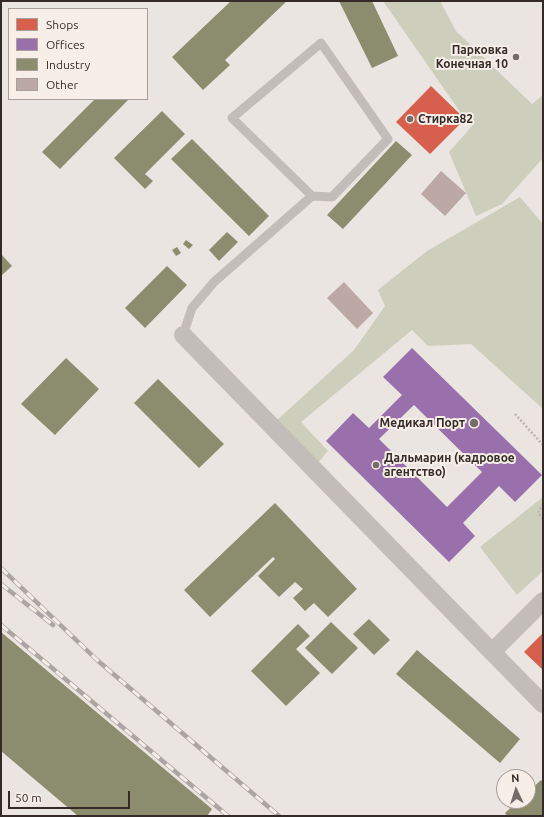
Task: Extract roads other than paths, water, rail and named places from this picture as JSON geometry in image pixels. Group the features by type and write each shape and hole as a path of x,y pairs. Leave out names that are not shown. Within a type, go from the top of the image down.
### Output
{"street":[{"path":"183,335 543,704"},
{"path":"492,652 543,601"}],"lane":[{"path":"183,335 192,308 214,282 312,196 332,197 388,139 321,43 232,118 312,196"}],"railway":[{"path":"1,568 97,660 279,816"},
{"path":"1,584 53,625"},
{"path":"1,625 228,816"}],"place":[{"name":"Парковка Конечная 10","path":"516,57"},
{"name":"Стирка82","path":"410,119"},
{"name":"Медикал Порт","path":"474,423"},
{"name":"Дальмарин (кадровое агентство)","path":"376,465"}]}
